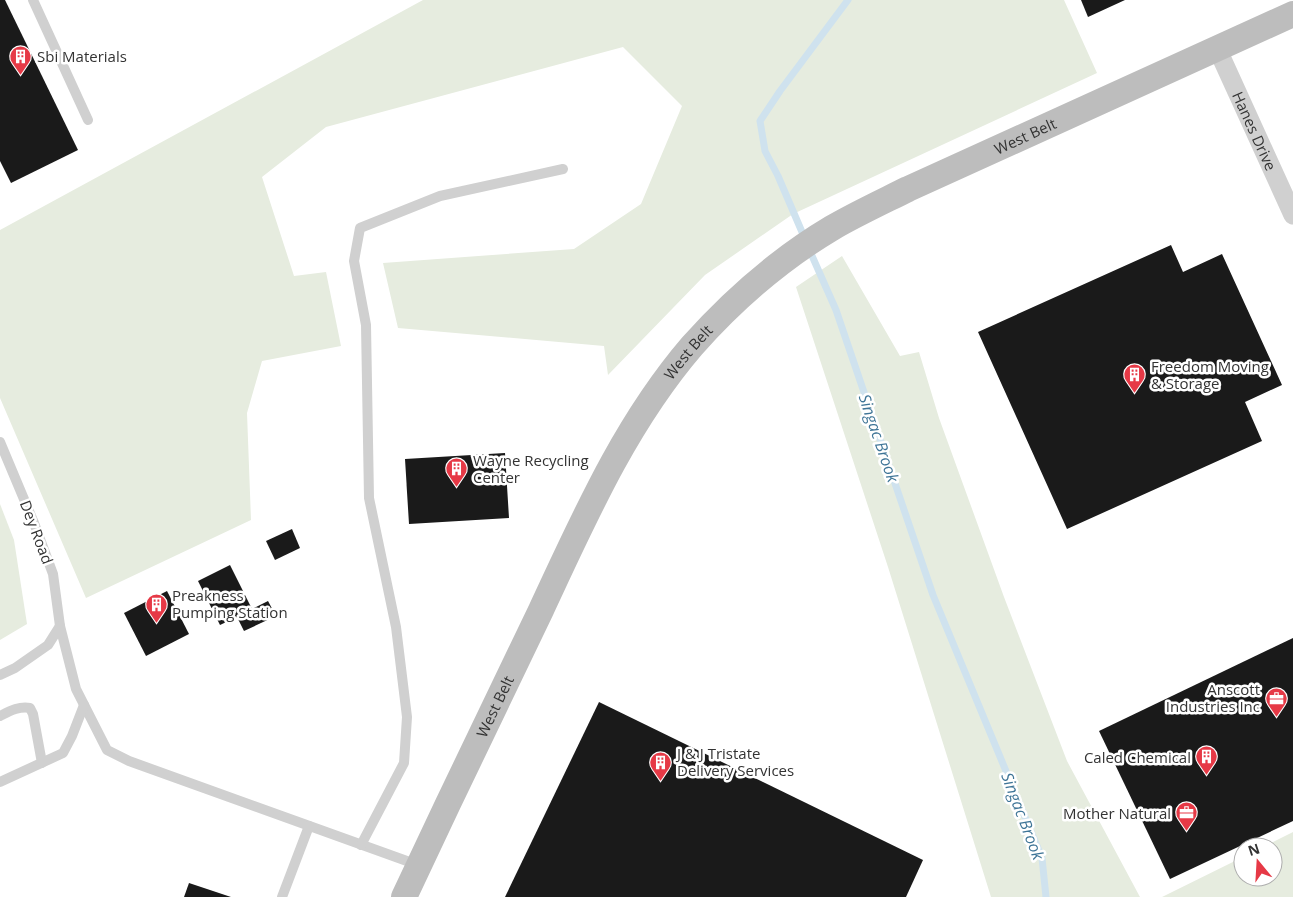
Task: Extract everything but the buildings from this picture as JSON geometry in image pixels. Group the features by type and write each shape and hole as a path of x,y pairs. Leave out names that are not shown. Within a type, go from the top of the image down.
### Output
{"main road":[{"name":"West Belt","path":"404,897 588,510 625,440 668,375 694,344 753,286 832,228 908,189 1293,14"}],"street":[{"name":"Hanes Drive","path":"1217,48 1293,215"}],"lane":[{"path":"33,0 88,120"},
{"path":"360,845 404,763 407,717 396,627 369,498 366,325 354,262 360,228 440,196 563,169"},
{"name":"Dey Road","path":"0,442 53,574 60,626 76,689 107,750 128,762 419,866"},
{"path":"0,675 15,668 48,645 60,626"},
{"path":"0,782 63,754 84,704"},
{"path":"0,716 14,709 30,708 33,714 42,763"},
{"path":"282,897 309,826"}],"shaded area":[{"path":"423,0 1064,0 1097,73 793,214 705,275 608,375 604,346 398,328 383,263 574,249 641,204 682,106 623,47 326,127 262,177 294,276 326,272 341,346 262,361 247,413 251,520 86,598 0,398 0,230"},
{"path":"842,256 900,356 919,352 939,418 1004,597 1067,761 1140,897 991,897 888,567 796,287"},
{"path":"0,504 14,540 27,624 0,640"},
{"path":"1293,832 1293,897 1162,897 1233,862 1233,887 1283,887 1283,837"}],"waterway":[{"name":"Singac Brook","path":"805,239 765,151 760,121 848,0"},
{"name":"Singac Brook","path":"809,249 836,310 933,595 1042,858 1046,897"}],"place":[{"name":"Sbi Materials","path":"21,75"},
{"name":"Freedom Moving & Storage","path":"1135,394"},
{"name":"Wayne Recycling Center","path":"457,488"},
{"name":"Preakness Pumping Station","path":"156,623"},
{"name":"Anscott Industries Inc","path":"1276,717"},
{"name":"Caled Chemical","path":"1207,776"},
{"name":"J & J Tristate Delivery Services","path":"661,781"},
{"name":"Mother Natural","path":"1187,832"}]}
